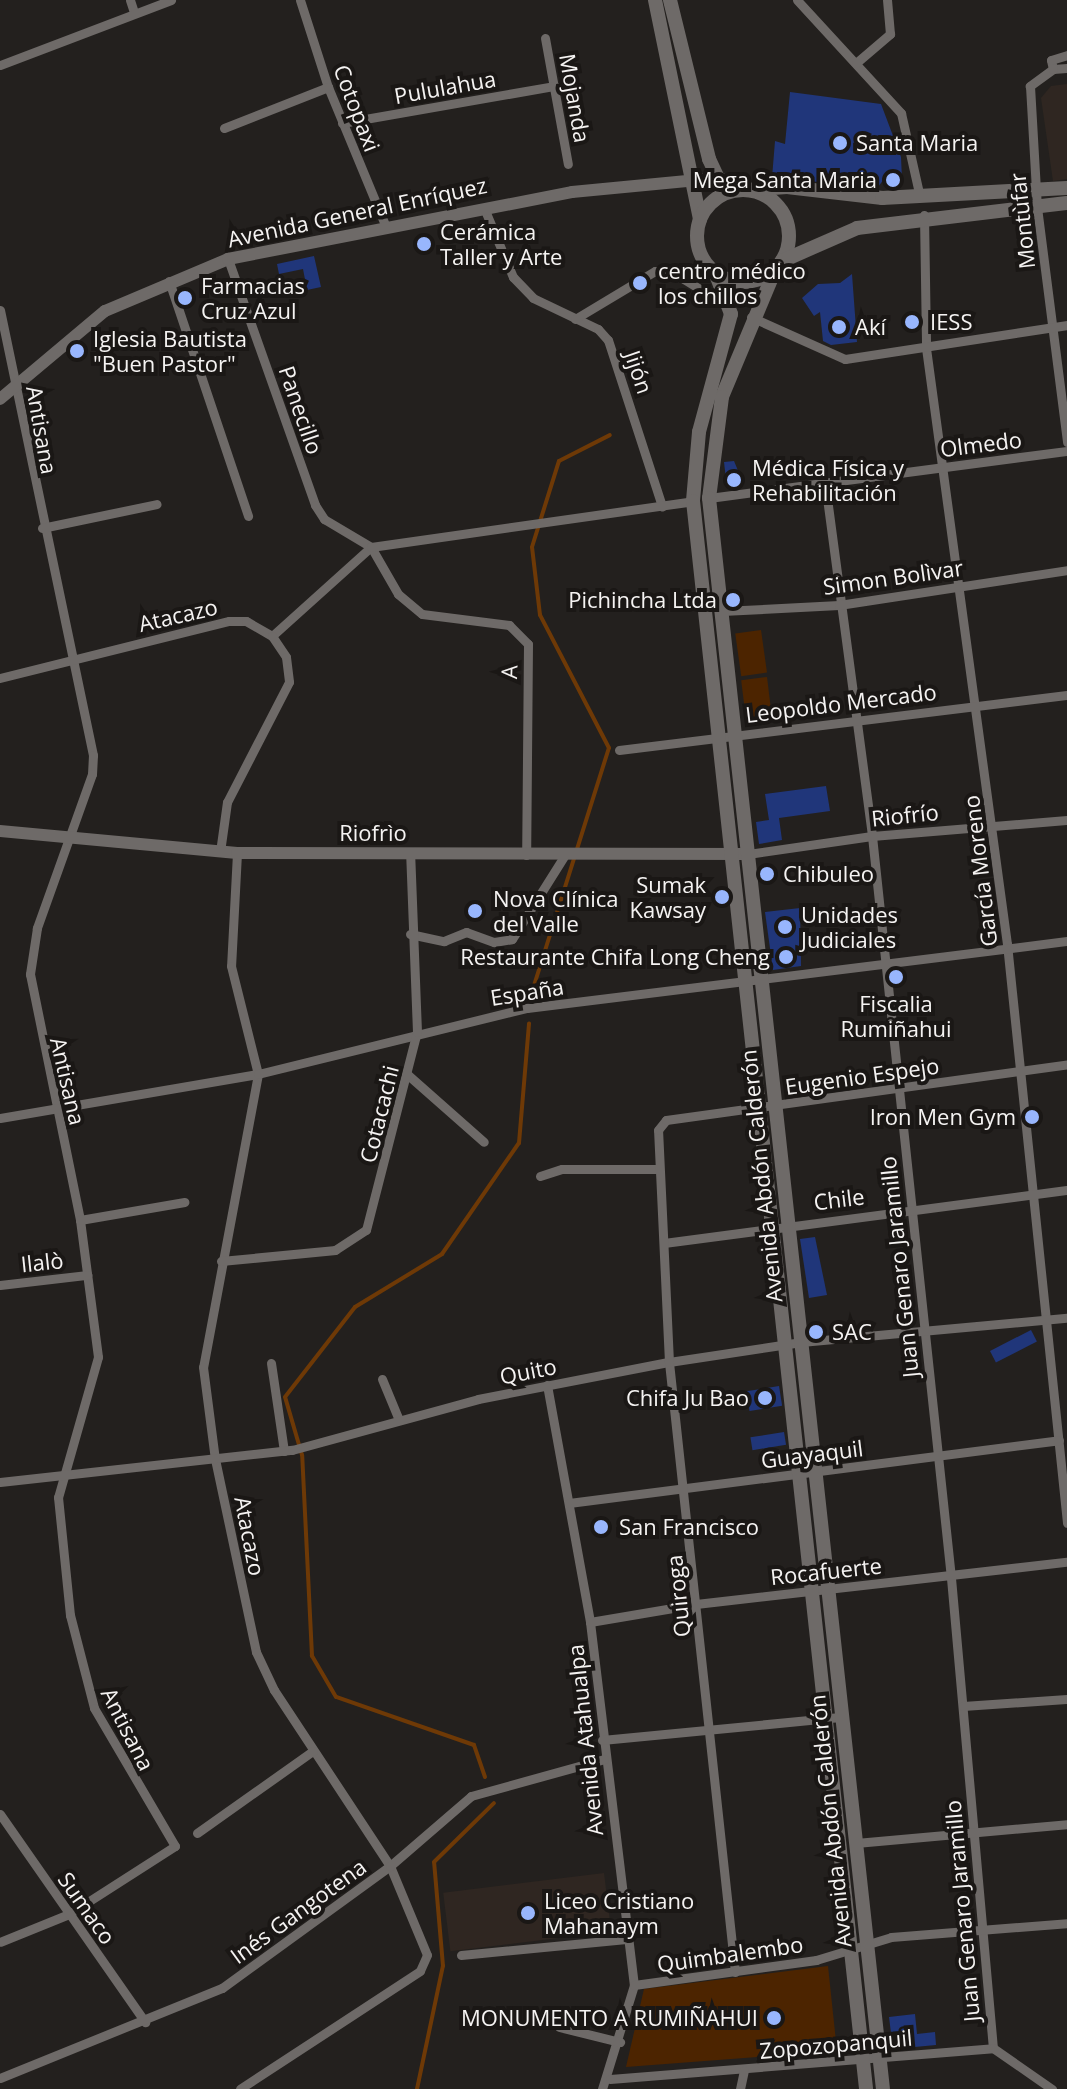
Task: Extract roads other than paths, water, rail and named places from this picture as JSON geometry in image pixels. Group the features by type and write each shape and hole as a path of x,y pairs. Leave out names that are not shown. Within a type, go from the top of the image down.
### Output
{"main road":[{"path":"655,0 696,179 701,254 715,272 731,309"},
{"path":"670,0 718,178 743,190 767,196 782,211 789,231 779,266"},
{"path":"715,272 752,282 842,233 924,215 1036,200 1067,188"},
{"path":"700,214 715,200 743,190 1067,203"},
{"name":"Avenida Abdón Calderón","path":"779,266 751,317 714,428 709,498 883,2089"},
{"name":"Avenida Abdón Calderón","path":"731,309 699,432 693,501 866,2089"}],"street":[{"path":"130,0 134,12"},
{"path":"0,65 171,0"},
{"name":"Cotopaxi","path":"300,0 328,87 386,227"},
{"path":"797,0 901,113 920,197"},
{"path":"856,63 890,34 887,0"},
{"name":"Mojanda","path":"545,38 568,164"},
{"path":"1067,55 1051,60 1053,69 1067,68"},
{"name":"Montùfar","path":"1053,69 1030,86 1036,200 1055,327 1067,442"},
{"name":"Pululahua","path":"342,123 555,86"},
{"path":"224,128 328,87"},
{"name":"Avenida General Enríquez","path":"0,399 92,319 169,281 228,259 484,208 668,180 718,178"},
{"path":"668,180 700,214"},
{"name":"Jijón","path":"484,208 513,277 533,298 598,329 615,353 662,506"},
{"name":"García Moreno","path":"924,215 926,348 946,467 993,823 1067,1523"},
{"name":"Panecillo","path":"228,259 315,505 324,519 371,547"},
{"path":"575,319 655,271 682,278 731,309"},
{"path":"169,281 248,516"},
{"name":"Antisana","path":"0,310 42,528 75,658 93,766 30,956 31,996 80,1220 99,1368 62,1476 58,1497 79,1662 113,1748 175,1846 69,1914"},
{"path":"751,317 845,359 1067,325"},
{"name":"Olmedo","path":"709,498 1067,451"},
{"name":"Juan Genaro Jaramillo","path":"825,483 872,836 951,1578 979,1929 993,2048"},
{"path":"220,852 227,802 289,682 286,657 272,636 371,547 693,501"},
{"path":"42,528 157,504"},
{"name":"A","path":"371,547 413,608 434,619 509,625 528,644 526,855"},
{"name":"Simon Bolìvar","path":"722,611 839,605 1067,570"},
{"name":"Atacazo","path":"0,678 237,620 272,636"},
{"name":"Leopoldo Mercado","path":"619,750 1067,695"},
{"name":"Riofrío","path":"748,854 993,823 1067,820"},
{"name":"Riofrìo","path":"0,831 237,853 748,854"},
{"name":"Atacazo","path":"237,853 231,966 258,1074 221,1261 203,1376 215,1459 256,1652 313,1751 390,1866 425,1944 420,1971 240,2089"},
{"name":"Cotacachi","path":"221,1261 335,1250 358,1238 370,1219 417,1032 410,934 410,853"},
{"path":"410,934 444,941 466,932 494,942 512,939 566,855"},
{"name":"España","path":"0,1118 57,1111 258,1074 417,1032 527,1008 745,985 1007,944 1067,941"},
{"name":"Eugenio Espejo","path":"656,1169 658,1130 666,1120 1067,1064"},
{"path":"408,1075 484,1142"},
{"path":"540,1176 562,1169 656,1169"},
{"name":"Quiroga","path":"656,1169 664,1243 669,1362 735,1972"},
{"name":"Chile","path":"664,1243 771,1226 1067,1190"},
{"path":"80,1220 184,1202"},
{"name":"Ilalò","path":"0,1285 87,1275"},
{"name":"Quito","path":"0,1482 288,1451 399,1420 547,1385 669,1362 801,1342 1067,1318"},
{"path":"271,1363 288,1451"},
{"path":"382,1379 399,1420"},
{"name":"Avenida Atahualpa","path":"547,1385 590,1622 604,1759 634,1985 610,2079 602,2089"},
{"name":"Guayaquil","path":"569,1503 1059,1440"},
{"name":"Rocafuerte","path":"590,1622 696,1604 827,1588 951,1578 1067,1562"},
{"path":"963,1706 1067,1699"},
{"path":"602,1740 840,1717"},
{"path":"197,1833 313,1751"},
{"name":"Inés Gangotena","path":"0,2078 145,2022 222,1988 390,1866 471,1796 604,1759"},
{"name":"Sumaco","path":"0,1814 145,2022"},
{"path":"856,1843 1067,1824"},
{"path":"0,1942 69,1914"},
{"name":"Quimbalembo","path":"634,1985 816,1960 865,1942 1067,1923"},
{"path":"461,1955 626,1939"},
{"path":"559,2027 620,2042"},
{"path":"993,2048 1052,2089"},
{"name":"Zopozopanquil","path":"610,2079 993,2048"},
{"path":"740,2089 744,2070"}],"waterway":[{"path":"531,995 609,748 540,615 532,547 559,461 610,435"},
{"path":"485,1777 474,1745 336,1697 312,1656 302,1455 285,1397 355,1307 442,1254 519,1143 529,1023"},
{"path":"417,2089 443,1966 434,1862 494,1803"}],"place":[{"name":"Santa Maria","path":"840,143"},
{"name":"Mega Santa Maria","path":"893,180"},
{"name":"Cerámica Taller y Arte","path":"424,244"},
{"name":"centro médico los chillos","path":"640,283"},
{"name":"Farmacias Cruz Azul","path":"185,298"},
{"name":"IESS","path":"912,322"},
{"name":"Akí","path":"839,327"},
{"name":"Iglesia Bautista \"Buen Pastor\"","path":"77,351"},
{"name":"Médica Física y Rehabilitación","path":"734,480"},
{"name":"Pichincha Ltda","path":"733,600"},
{"name":"Chibuleo","path":"767,874"},
{"name":"Sumak Kawsay","path":"722,897"},
{"name":"Nova Clínica del Valle","path":"475,911"},
{"name":"Unidades Judiciales","path":"785,927"},
{"name":"Restaurante Chifa Long Cheng","path":"786,957"},
{"name":"Fiscalia Rumiñahui","path":"896,977"},
{"name":"Iron Men Gym","path":"1032,1117"},
{"name":"SAC","path":"816,1332"},
{"name":"Chifa Ju Bao","path":"765,1398"},
{"name":"San Francisco","path":"601,1527"},
{"name":"Liceo Cristiano Mahanaym","path":"528,1913"},
{"name":"MONUMENTO A RUMIÑAHUI","path":"774,2018"}]}
